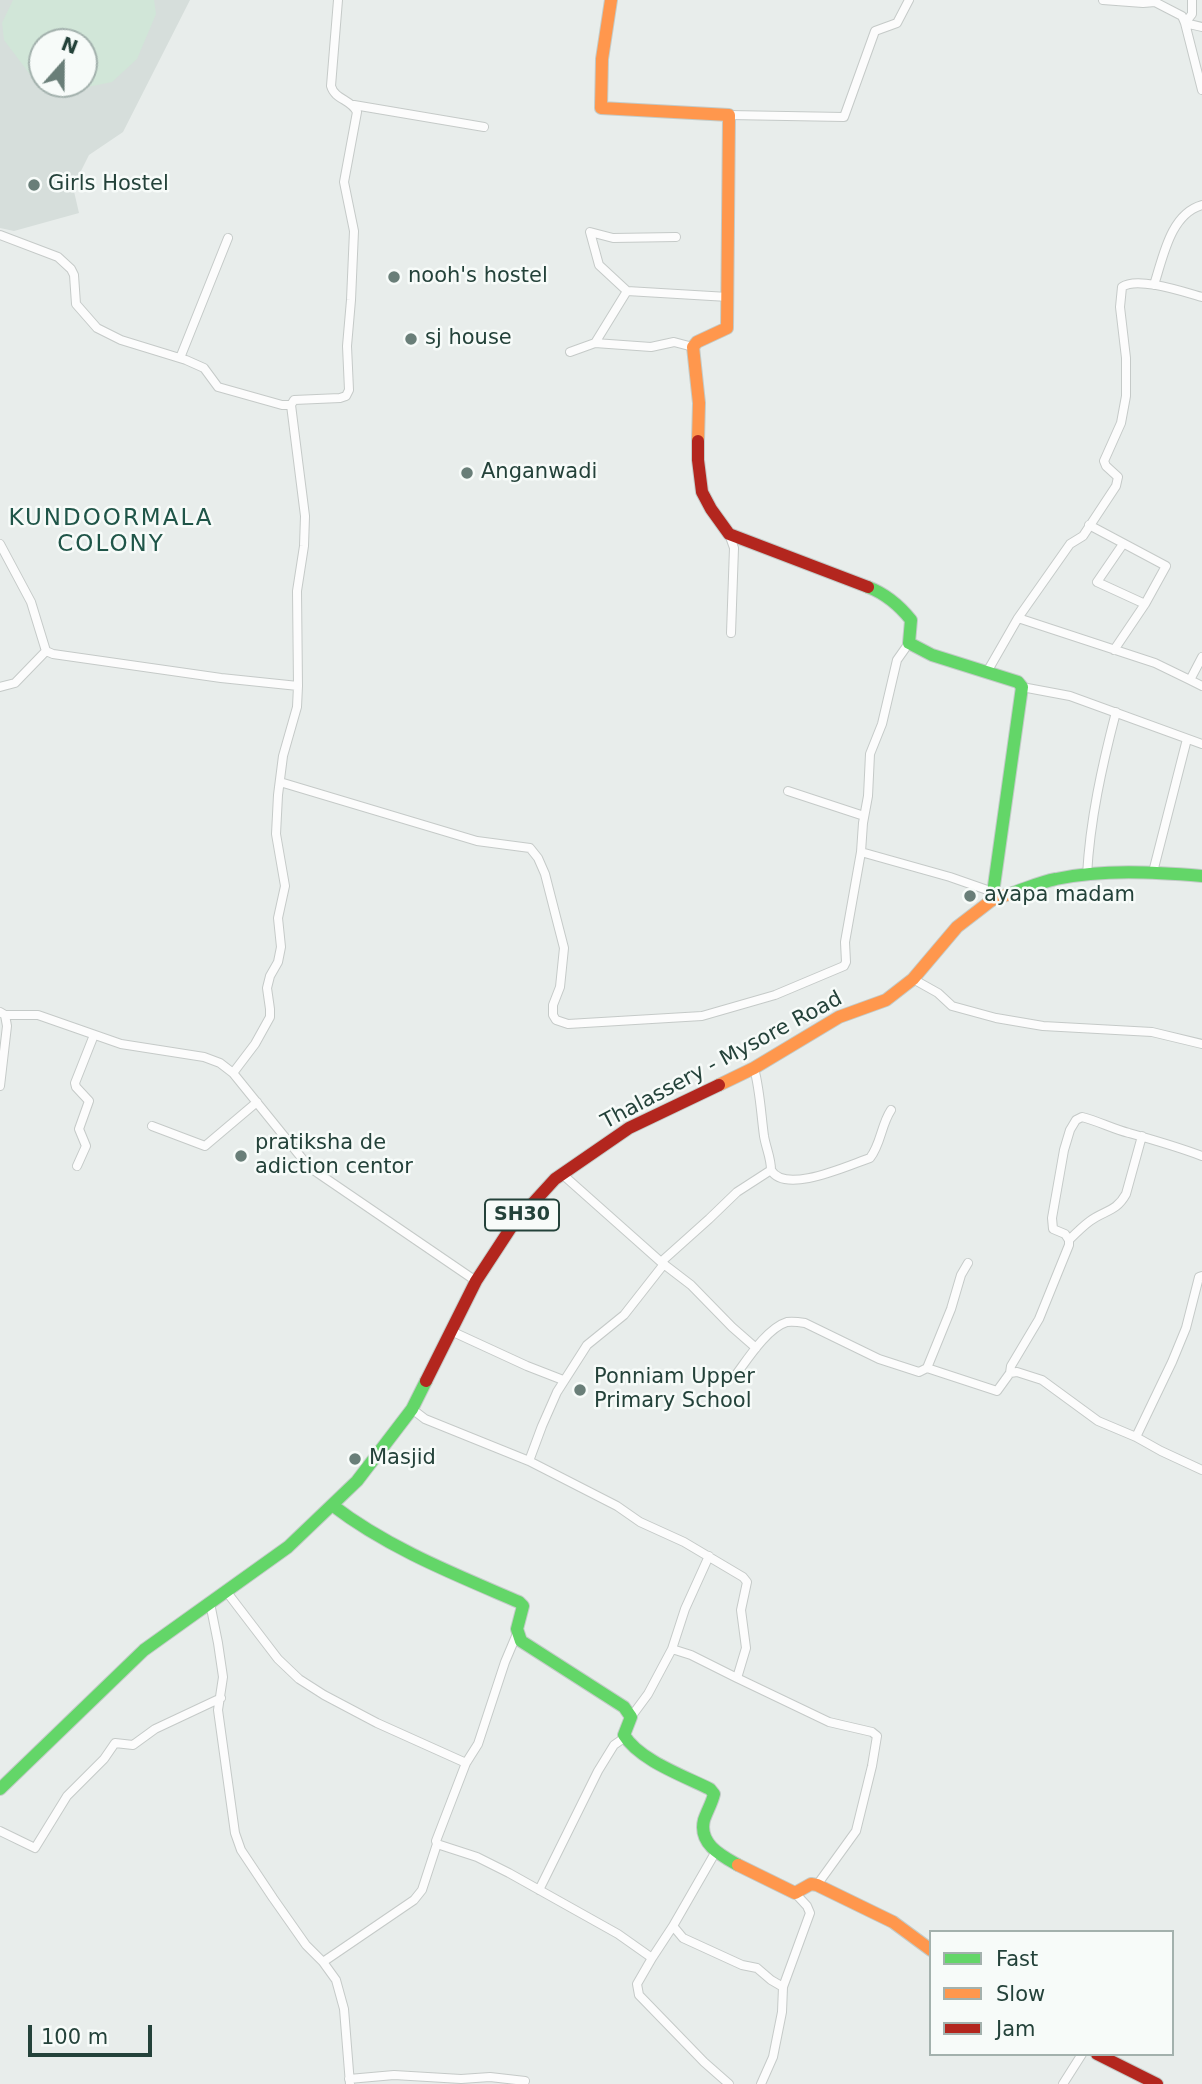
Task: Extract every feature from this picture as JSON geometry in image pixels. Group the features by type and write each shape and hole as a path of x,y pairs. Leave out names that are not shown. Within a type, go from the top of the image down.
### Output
{"street":[{"path":"338,0 331,86 337,97 354,105 484,127"},
{"path":"611,0 602,59 601,108 729,115 844,117 875,31 897,23 909,0"},
{"path":"1103,0 1143,4 1153,1 1182,16 1202,90"},
{"path":"1185,23 1192,13 1192,0"},
{"path":"1185,23 1202,27"},
{"path":"233,1073 255,1044 270,1017 267,988 281,947 278,918 285,886 276,834 283,756 297,708 297,591 304,546 305,516 291,405 294,400 340,398 346,396 349,390 347,346 354,231 344,182 357,112 354,105"},
{"path":"729,115 727,328 697,342 693,347 699,403 698,460 702,492 729,534 734,548 731,633"},
{"path":"1154,285 1175,228 1183,216 1202,205"},
{"path":"676,237 613,238 590,232 599,265 627,291 728,297"},
{"path":"0,235 58,257 71,269 74,275 76,304 97,328 121,340 204,368 218,387 282,405 291,405"},
{"path":"180,358 228,238"},
{"path":"987,672 1018,618 1070,544 1083,536 1116,486 1118,477 1104,461 1121,423 1126,396 1126,358 1120,307 1122,287 1131,283 1154,285 1202,297"},
{"path":"595,343 627,291"},
{"path":"570,352 595,343 651,347 674,342 693,347"},
{"path":"1089,525 1166,566 1114,650"},
{"path":"280,782 477,841 530,848 545,874 564,948 553,1015 556,1020 568,1024 702,1016 775,995 841,968 846,962 845,942 868,796 870,754 882,724 897,660 909,643 911,620 881,592 729,534"},
{"path":"0,544 31,602 46,651 221,678 298,686"},
{"path":"1123,544 1097,582 1144,604"},
{"path":"1018,618 1154,663 1202,686"},
{"path":"909,643 932,655 1018,682 1022,687 1070,696 1202,744"},
{"path":"0,687 15,682 46,651"},
{"path":"1190,680 1202,657"},
{"path":"860,852 950,877 992,896 1022,687"},
{"path":"1087,875 1089,838 1104,757 1116,712"},
{"path":"1153,872 1187,739"},
{"path":"788,791 864,816"},
{"name":"Thalassery - Mysore Road","path":"0,1789 144,1650 288,1546 357,1481 412,1409 476,1281 512,1226 562,1174 629,1128 754,1068 839,1017 886,1000 913,979 957,927 992,896 1055,879 1087,875 1153,872 1202,876"},
{"path":"913,979 938,993 952,1006 996,1018 1043,1026 1152,1032 1202,1044"},
{"path":"0,1086 7,1026 3,1014 38,1015 121,1044 204,1057 220,1063 233,1073 309,1167 476,1281"},
{"path":"76,1167 85,1152 86,1146 79,1129 89,1101 75,1083 94,1035"},
{"path":"754,1068 771,1170 782,1180 808,1178 870,1158 876,1150 885,1120 891,1110"},
{"path":"152,1126 205,1146 257,1102"},
{"path":"1069,1240 1065,1234 1053,1229 1052,1218 1064,1150 1076,1120 1082,1117 1202,1156"},
{"path":"927,1368 997,1391 1010,1373 1039,1319 1061,1267 1069,1240 1091,1220 1121,1203 1142,1136"},
{"path":"529,1461 541,1426 563,1380 587,1345 624,1315 662,1263 737,1192 771,1170"},
{"path":"562,1174 662,1263 698,1291 756,1348"},
{"path":"735,1376 774,1329 787,1322 805,1323 897,1365 919,1372 925,1371 968,1263"},
{"path":"1136,1437 1186,1328 1199,1277 1202,1276"},
{"path":"451,1331 563,1380"},
{"path":"1010,1373 1042,1380 1098,1421 1202,1470"},
{"path":"412,1409 425,1419 529,1461 736,1572 747,1582 741,1611 746,1648 737,1678"},
{"path":"323,1962 414,1900 422,1889 466,1763 478,1744 516,1636 523,1606 417,1558 358,1525 332,1505"},
{"path":"539,1890 598,1771 614,1745 624,1738 631,1717 648,1694 672,1649 685,1609 709,1556"},
{"path":"226,1591 278,1659 299,1679 377,1723 466,1763"},
{"path":"210,1603 223,1677 218,1710 235,1833 240,1850 306,1945 336,1980 344,2009 349,2081 394,2075 525,2081"},
{"path":"516,1636 624,1707 631,1717"},
{"path":"672,1649 691,1655 829,1722 872,1732 877,1736 873,1766 856,1831 817,1885"},
{"path":"0,1831 35,1848 68,1796 104,1759 115,1743 133,1745 155,1730 221,1698"},
{"path":"624,1738 653,1760 710,1789 714,1794 703,1823 703,1832 712,1843 715,1853 636,1984 639,1995 704,2063 729,2084"},
{"path":"438,1844 477,1857 539,1890 618,1934 652,1958"},
{"path":"715,1853 795,1893 810,1913 783,1987 782,2012 773,2057 761,2084"},
{"path":"795,1893 811,1884 817,1885 893,1922 929,1949"},
{"path":"673,1926 683,1938 743,1965 757,1968 783,1987"},
{"path":"1063,2084 1081,2056"},
{"path":"1101,2056 1157,2084"}],"shaded area":[{"path":"0,0 190,0 123,132 89,155 73,187 79,213 14,231 0,228"}],"green space":[{"path":"13,0 154,0 156,14 137,59 112,82 98,85 98,28 28,28 28,72 4,40 2,23"}],"traffic: fast":[{"path":"868,587 892,600 911,620 909,643 932,655 1018,682 1022,687 992,900"},
{"path":"1009,894 1050,880 1092,874 1202,876"},
{"path":"0,1789 144,1650 288,1547 357,1481 412,1409 426,1381"},
{"path":"332,1505 399,1547 519,1602 523,1606 517,1629 521,1641 624,1707 631,1717 624,1735 640,1752 710,1789 714,1794 704,1820 705,1836 713,1848 738,1865"}],"traffic: slow":[{"path":"611,0 602,59 601,108 729,115 727,328 697,342 693,347 699,403 698,441"},
{"path":"719,1085 754,1068 839,1017 886,1000 913,979 957,927 992,900 1009,894"},
{"path":"738,1865 795,1893 811,1884 817,1885 893,1922 929,1949"}],"traffic: jam":[{"path":"698,441 702,492 729,534 868,587"},
{"path":"426,1381 476,1281 512,1226 555,1179 629,1128 719,1085"},
{"path":"1101,2056 1157,2084"}],"place":[{"name":"Girls Hostel","path":"34,185"},
{"name":"nooh's hostel","path":"394,277"},
{"name":"sj house","path":"411,339"},
{"name":"Anganwadi","path":"467,473"},
{"name":"ayapa madam","path":"970,896"},
{"name":"pratiksha de adiction centor","path":"241,1156"},
{"name":"Ponniam Upper Primary School","path":"580,1390"},
{"name":"Masjid","path":"355,1459"}],"district":[{"name":"KUNDOORMALA COLONY","path":"111,532"}]}
